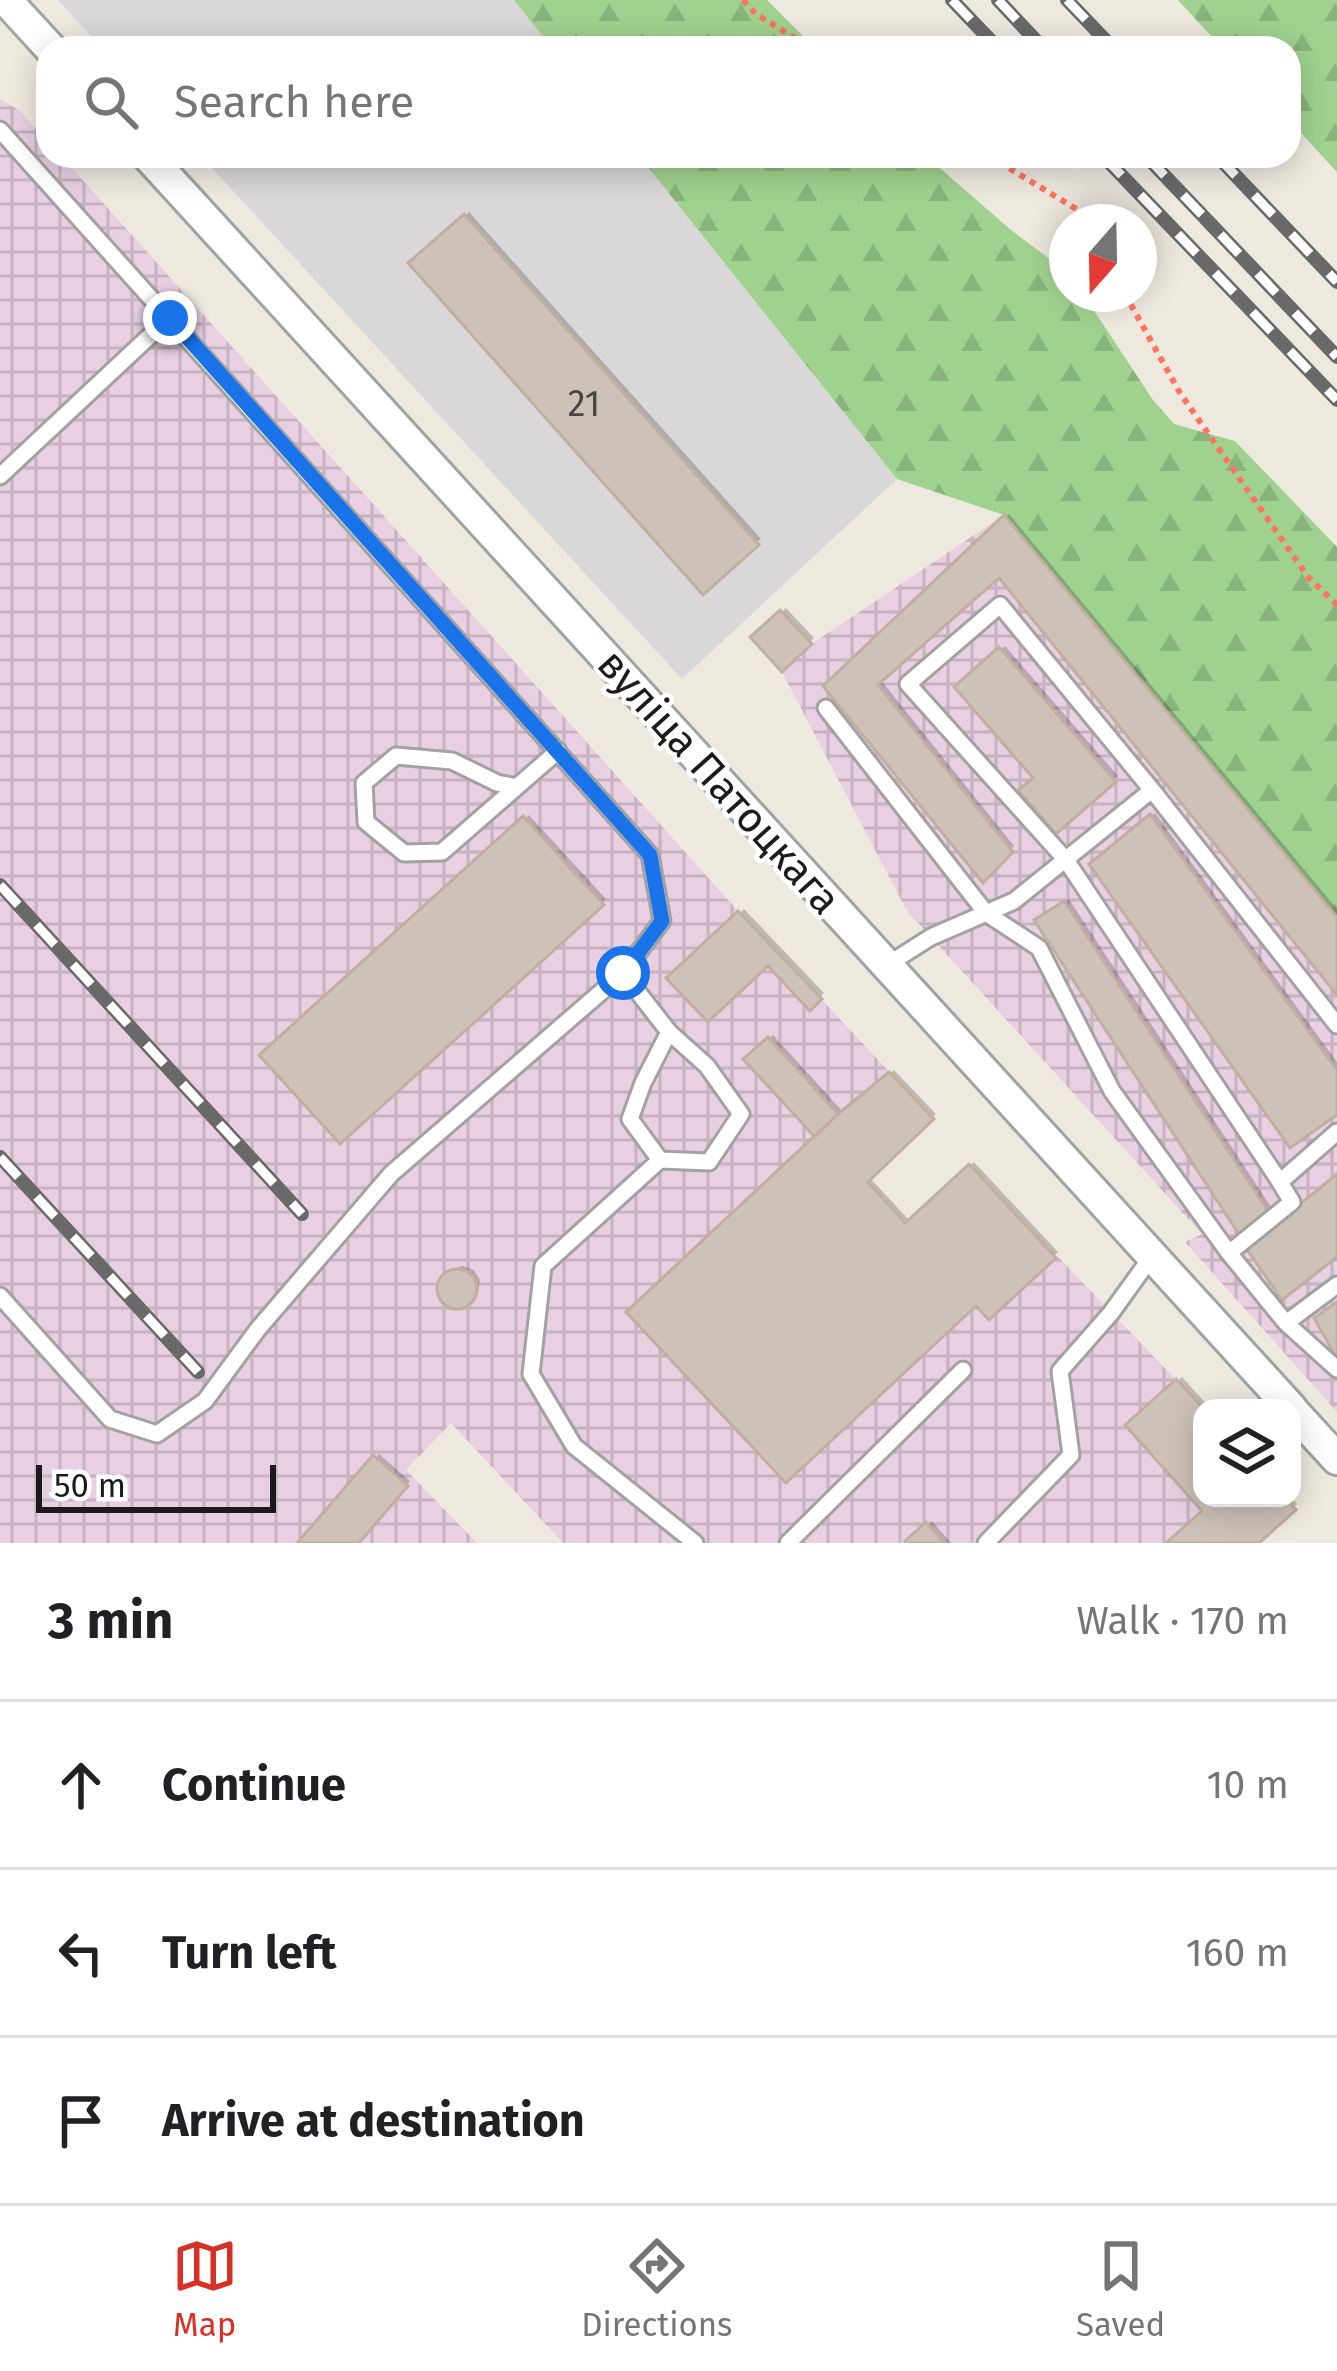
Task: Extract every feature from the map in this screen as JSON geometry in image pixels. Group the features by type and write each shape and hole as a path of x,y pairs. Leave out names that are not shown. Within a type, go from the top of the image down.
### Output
{"street":[{"path":"6,0 39,36"},
{"name":"вуліца Патоцкага","path":"159,168 1282,1399"},
{"name":"вуліца Патоцкага","path":"1301,1420 1337,1459"}],"lane":[{"path":"0,1295 110,1419 157,1434 205,1401 259,1329 392,1174 623,973 662,921 650,855 170,318 4,142"},
{"path":"0,476 170,318"},
{"path":"1337,1024 1000,604 908,684 1066,860 1280,1182 1337,1132"},
{"path":"826,708 986,913 1040,948 1112,1091 1228,1252 1286,1323 1337,1369"},
{"path":"517,787 497,783 452,761 396,756 364,783 366,822 404,853 442,852 517,787 558,751"},
{"path":"886,965 932,937 1014,901 1152,790"},
{"path":"623,973 669,1032 707,1066 741,1114 709,1162 660,1160 543,1266 531,1374 574,1446 695,1543"},
{"path":"660,1160 630,1119 669,1032"},
{"path":"1228,1252 1292,1202 1276,1176"},
{"path":"986,1543 1071,1455 1060,1371 1152,1256"},
{"path":"1286,1323 1337,1285"},
{"path":"788,1543 963,1370"}],"path":[{"path":"743,0 792,36"},
{"path":"1008,168 1068,204"},
{"path":"1135,312 1180,393 1309,577 1337,605"}],"shaded area":[{"path":"58,0 514,0 542,36 91,36"},
{"path":"0,99 36,129 36,168 72,168 738,911 934,1119 868,1183 905,1222 969,1164 1194,1399 1193,1507 1296,1510 1259,1543 563,1543 451,1423 406,1470 477,1543 0,1543"},
{"path":"212,168 649,168 897,479 682,679"},
{"path":"1004,515 1337,917 1337,1412 1185,1242 1202,1234 907,911 782,672 750,637 780,610 813,643"}],"green space":[{"path":"514,0 767,0 803,36 542,36"},
{"path":"1178,0 1337,0 1337,172 1301,133 1301,36 1211,36"},
{"path":"649,168 940,168 1049,258 1049,312 1095,312 1174,424 1235,441 1337,547 1337,917 1004,515 897,479"}],"building":[{"path":"464,214 759,545 703,595 408,263"},
{"path":"1004,515 1337,917 1337,995 999,578 878,685 1013,852 983,883 823,686"},
{"path":"780,610 812,644 782,672 750,637"},
{"path":"999,647 1116,782 1056,834 1018,790 1033,778 954,687"},
{"path":"1150,814 1337,1070 1337,1115 1290,1148 1089,864"},
{"path":"523,816 604,905 340,1144 259,1055"},
{"path":"1064,901 1271,1216 1240,1236 1034,920"},
{"path":"738,911 822,999 810,1011 768,966 708,1022 666,978"},
{"path":"768,1037 838,1114 815,1137 743,1059"},
{"path":"889,1072 934,1119 868,1182 905,1223 969,1164 1056,1258 989,1320 976,1306 786,1483 626,1312"},
{"path":"1337,1174 1337,1257 1282,1300 1246,1248"},
{"path":"457,1269 471,1275 477,1289 471,1303 457,1309 443,1303 437,1289 443,1275"},
{"path":"1337,1302 1337,1359 1314,1318"},
{"path":"1176,1379 1195,1399 1193,1501 1125,1425"},
{"path":"373,1455 408,1486 359,1543 297,1543"},
{"path":"1198,1507 1296,1510 1259,1543 1166,1543 1202,1511"},
{"path":"926,1522 944,1543 905,1541"}],"railway":[{"path":"952,0 986,36"},
{"path":"998,0 1032,36"},
{"path":"1067,0 1102,36"},
{"path":"1115,168 1337,400"},
{"path":"1157,168 1337,357"},
{"path":"1228,168 1337,282"},
{"path":"0,885 302,1214"},
{"path":"0,1157 198,1372"}],"route":[{"path":"170,318 650,855 662,921 623,973"}]}
